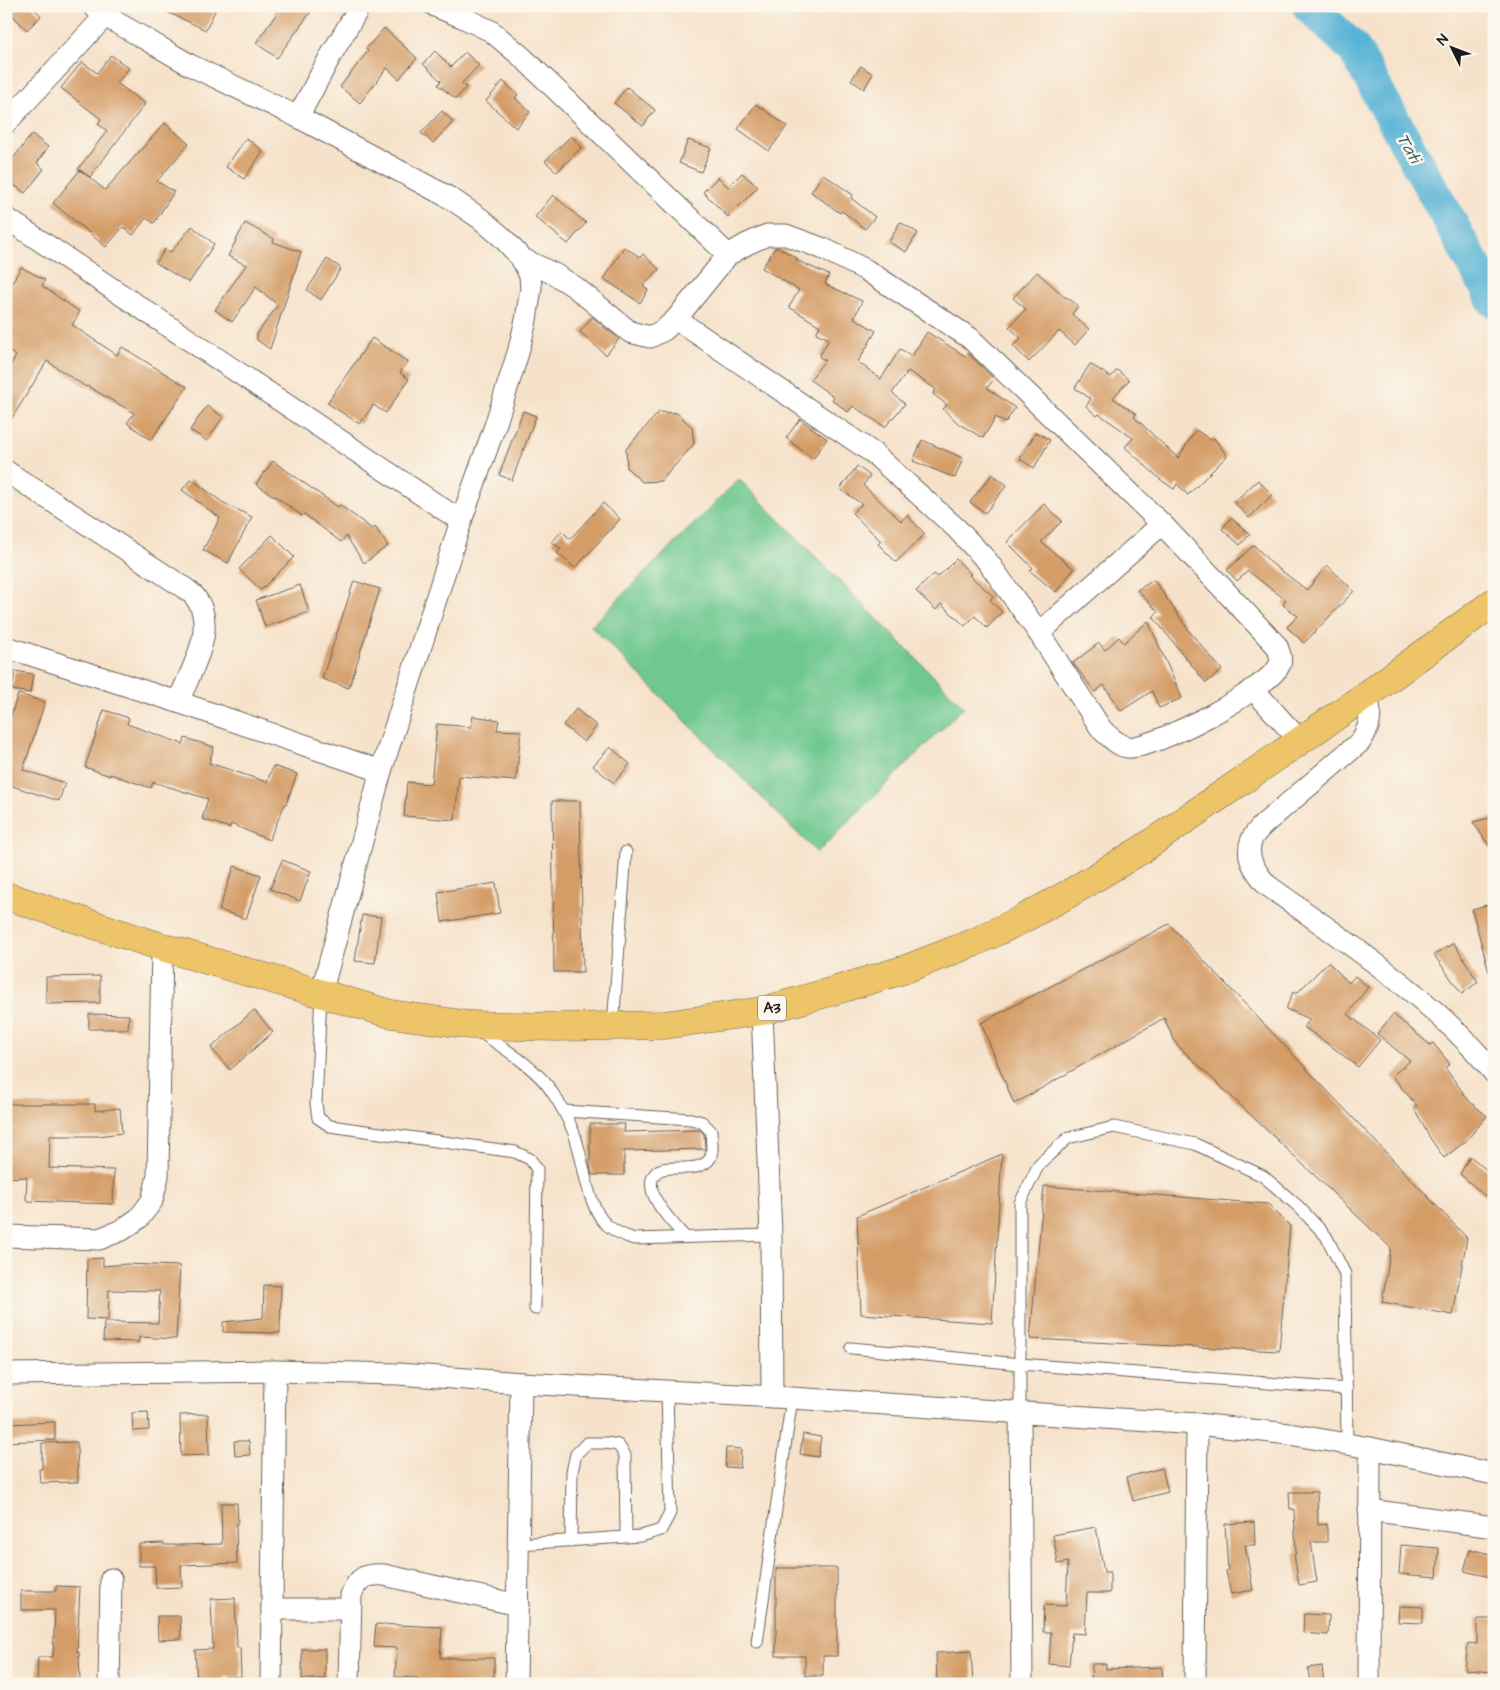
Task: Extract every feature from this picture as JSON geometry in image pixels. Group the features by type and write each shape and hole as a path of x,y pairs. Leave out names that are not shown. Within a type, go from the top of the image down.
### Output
{"highway":[{"name":"A3","path":"6,896 162,948 391,1014 470,1025 558,1027 664,1025 762,1011 903,970 973,943 1022,920 1141,850 1368,694 1494,602"}],"street":[{"path":"298,117 360,6"},
{"path":"435,6 490,31 522,57 728,255"},
{"path":"6,123 99,11 190,65 298,117 450,198 503,238 521,258 530,275 531,288 526,320 495,426 461,521 382,771 321,994"},
{"path":"6,218 461,521"},
{"path":"521,258 556,275 575,287 630,332 650,337 664,330 676,319 728,255 767,235 786,235 824,249 866,270 970,338 1162,524 1277,646 1280,664 1274,673 1252,689 1206,718 1178,732 1144,745 1127,747 1114,741 1102,730 1039,632 988,562 956,528 873,453 676,319"},
{"path":"6,471 183,586 195,597 201,608 205,624 204,640 178,702"},
{"path":"1039,632 1162,524"},
{"path":"6,647 178,702 382,771"},
{"path":"1252,689 1300,741"},
{"path":"1368,694 1370,719 1368,732 1360,742 1264,824 1252,839 1249,854 1255,871 1267,885 1391,975 1458,1034 1494,1073"},
{"path":"6,1236 98,1239 122,1230 139,1218 152,1201 158,1176 162,948"},
{"path":"762,1011 771,1234 782,1398"},
{"path":"271,1684 275,1371"},
{"path":"6,1374 275,1371 398,1374 1020,1412 1197,1424 1289,1434 1370,1448 1494,1474"},
{"path":"516,1684 521,1383"},
{"path":"1020,1412 1022,1684"},
{"path":"1195,1684 1197,1424"},
{"path":"1369,1684 1370,1448"},
{"path":"1369,1510 1494,1527"},
{"path":"349,1684 351,1594 361,1578 372,1574 384,1575 518,1605"},
{"path":"109,1684 111,1579"},
{"path":"272,1609 350,1609"}],"lane":[{"path":"613,1026 626,852"},
{"path":"321,994 316,1104 318,1118 330,1126 516,1152 530,1159 537,1169 535,1309"},
{"path":"470,1025 529,1068 551,1090 564,1111 574,1134 594,1206 603,1221 617,1233 634,1239 771,1234"},
{"path":"564,1111 691,1119 702,1122 711,1131 712,1152 708,1161 695,1167 660,1169 653,1174 651,1184 656,1201 686,1237"},
{"path":"1020,1412 1020,1203 1039,1164 1068,1138 1114,1127 1195,1144 1263,1176 1299,1207 1326,1236 1346,1274 1347,1444"},
{"path":"851,1348 1020,1364 1347,1389"},
{"path":"518,1544 641,1536 661,1530 670,1512 667,1391"},
{"path":"757,1642 782,1398"},
{"path":"571,1541 572,1472 576,1454 587,1443 618,1445 625,1455 626,1536"}],"green space":[{"path":"739,479 964,707 817,853 591,626"}],"building":[{"path":"6,6 32,6 41,16 27,30 6,9"},
{"path":"154,6 217,6 206,30"},
{"path":"282,6 315,6 277,58 256,43"},
{"path":"384,28 417,58 399,79 387,68 360,103 340,87 368,51 366,49"},
{"path":"435,51 451,67 465,52 479,65 462,83 466,87 456,99 438,85 441,81 423,64"},
{"path":"111,55 129,68 117,83 145,104 90,177 78,169 107,131 98,124 101,119 61,88 82,62 97,73"},
{"path":"861,66 873,74 864,89 851,80"},
{"path":"503,81 518,95 515,98 530,112 516,128 486,101"},
{"path":"627,87 655,110 643,126 614,103"},
{"path":"756,104 787,126 769,151 738,129"},
{"path":"442,111 453,122 433,143 421,133"},
{"path":"165,123 189,144 157,181 174,192 154,223 146,218 133,235 123,227 106,247 53,203 80,170 105,190"},
{"path":"32,134 48,147 37,163 44,169 25,193 6,179 6,168"},
{"path":"571,136 582,147 557,172 545,161"},
{"path":"246,138 263,151 244,179 226,167"},
{"path":"688,140 711,148 701,172 679,163"},
{"path":"742,173 758,187 728,217 703,192 718,177 728,187"},
{"path":"823,174 853,195 851,198 875,217 865,229 842,211 840,213 811,192"},
{"path":"553,195 586,223 568,244 535,217"},
{"path":"900,222 918,233 906,252 889,242"},
{"path":"245,223 274,239 273,242 301,252 270,349 257,340 257,334 278,305 256,287 232,322 215,310 246,265 228,256"},
{"path":"192,226 214,244 189,283 156,263 165,249 171,252"},
{"path":"624,247 640,257 643,254 659,269 643,286 648,290 640,303 604,279"},
{"path":"775,248 779,248 797,258 796,260 829,275 825,284 862,301 854,318 876,331 858,362 881,379 900,349 912,356 927,332 965,356 968,353 994,379 987,388 1015,408 1005,423 996,417 983,438 959,424 943,409 947,405 933,394 936,389 908,371 892,393 905,404 885,427 853,406 848,412 832,400 834,397 810,380 825,360 819,357 829,339 816,333 820,326 789,307 799,290 762,268"},
{"path":"327,259 341,268 321,300 307,290"},
{"path":"21,267 45,280 42,286 80,312 72,325 117,355 122,347 187,387 151,440 127,423 134,413 86,387 47,361 6,428 6,372 16,356 6,349 6,293"},
{"path":"1037,272 1066,298 1078,306 1072,314 1089,329 1075,345 1059,331 1029,362 1013,346 1021,338 1009,327 1026,309 1013,298"},
{"path":"592,317 619,339 606,355 580,332"},
{"path":"372,338 408,362 400,373 409,379 386,413 373,405 360,424 327,403"},
{"path":"1090,364 1111,377 1117,370 1129,380 1113,398 1136,414 1134,417 1178,458 1196,430 1211,440 1214,438 1227,456 1188,495 1177,484 1174,489 1161,480 1125,447 1133,438 1099,414 1097,416 1086,406 1091,399 1075,388"},
{"path":"207,406 223,417 207,441 190,430"},
{"path":"523,411 536,416 512,480 499,475"},
{"path":"659,412 677,413 692,427 694,444 661,481 642,482 627,468 626,449"},
{"path":"800,419 827,439 813,459 786,438"},
{"path":"1036,432 1050,440 1034,468 1020,459"},
{"path":"922,440 963,458 955,478 913,461"},
{"path":"273,461 338,507 340,505 372,529 375,527 388,546 364,563 346,536 341,542 304,514 302,516 256,484"},
{"path":"857,466 870,476 863,485 901,521 907,515 925,534 896,562 878,544 881,541 852,513 862,504 840,489"},
{"path":"992,474 1007,485 985,513 970,502"},
{"path":"191,479 222,502 252,517 228,563 203,550 220,518 182,490"},
{"path":"1258,480 1272,495 1249,518 1234,502"},
{"path":"603,503 620,519 575,568 557,553 561,549 552,542 562,531 570,539"},
{"path":"1044,504 1062,521 1041,542 1074,569 1056,592 1030,571 1033,568 1007,542"},
{"path":"1231,518 1250,534 1240,545 1222,529"},
{"path":"272,535 294,557 261,590 239,569"},
{"path":"1254,545 1271,563 1307,590 1327,565 1354,591 1304,643 1287,627 1298,616 1283,605 1286,600 1248,571 1237,581 1227,570"},
{"path":"956,559 971,574 969,575 993,596 990,600 1002,612 987,628 975,616 965,626 941,604 936,610 916,591 934,574 938,577"},
{"path":"1154,580 1190,632 1222,670 1206,683 1153,617 1158,612 1137,590"},
{"path":"354,581 380,589 349,688 322,679"},
{"path":"300,585 309,612 265,627 256,600"},
{"path":"1148,621 1182,698 1159,708 1152,691 1121,711 1104,685 1095,692 1073,663 1099,643 1105,650 1119,637 1124,643"},
{"path":"15,671 33,674 30,693 12,690"},
{"path":"18,694 45,702 23,770 65,783 59,801 6,784 6,730"},
{"path":"576,709 597,726 584,742 563,725"},
{"path":"104,710 129,718 127,724 183,744 185,738 214,747 209,763 267,782 273,766 297,774 286,804 269,840 231,824 230,828 202,819 208,799 153,782 151,788 85,767"},
{"path":"473,716 499,720 497,730 521,731 516,781 459,776 455,820 404,816 407,782 431,784 437,724 471,727"},
{"path":"610,747 630,764 614,783 593,766"},
{"path":"552,801 580,801 583,972 554,972"},
{"path":"1494,817 1494,853 1473,822"},
{"path":"282,860 311,871 300,901 270,889"},
{"path":"234,866 261,875 246,919 219,910"},
{"path":"496,883 500,913 442,922 438,892"},
{"path":"1494,903 1494,972 1489,972 1472,909"},
{"path":"362,915 381,917 375,963 355,961"},
{"path":"1169,924 1467,1238 1453,1315 1382,1302 1391,1248 1176,1044 1164,1018 1014,1104 981,1023"},
{"path":"1454,943 1478,982 1462,994 1434,955"},
{"path":"1328,962 1349,983 1355,976 1368,987 1348,1014 1380,1040 1358,1067 1304,1027 1310,1019 1286,1009 1293,992 1296,994"},
{"path":"100,976 100,1003 46,1004 46,977"},
{"path":"254,1010 273,1032 230,1070 211,1048"},
{"path":"89,1014 129,1015 128,1029 89,1029"},
{"path":"1393,1014 1430,1045 1433,1043 1450,1064 1445,1068 1470,1102 1487,1116 1466,1141 1444,1158 1430,1138 1414,1108 1417,1106 1392,1076 1410,1061 1377,1034"},
{"path":"6,1104 95,1104 95,1111 120,1108 122,1133 98,1136 50,1136 49,1168 114,1170 113,1204 26,1201 27,1177 6,1178"},
{"path":"590,1124 625,1124 624,1132 700,1130 704,1134 705,1149 624,1151 624,1175 592,1175 590,1164"},
{"path":"1002,1154 992,1323 861,1314 857,1216"},
{"path":"1470,1156 1494,1176 1494,1186 1485,1196 1460,1174"},
{"path":"1044,1186 1268,1204 1290,1226 1279,1351 1030,1339"},
{"path":"103,1258 103,1266 127,1264 180,1266 176,1339 139,1337 139,1342 103,1341 104,1322 158,1323 160,1291 109,1290 108,1320 86,1319 87,1259"},
{"path":"264,1285 281,1286 280,1333 223,1332 223,1322 263,1318"},
{"path":"148,1412 149,1430 133,1431 132,1413"},
{"path":"208,1414 209,1455 181,1456 180,1415"},
{"path":"55,1422 55,1440 6,1442 6,1424"},
{"path":"803,1434 821,1437 818,1457 800,1454"},
{"path":"234,1441 249,1441 250,1455 235,1456"},
{"path":"77,1442 78,1482 40,1483 39,1469 42,1469 42,1443"},
{"path":"726,1448 741,1449 740,1468 725,1467"},
{"path":"1162,1468 1168,1492 1133,1501 1127,1477"},
{"path":"1289,1492 1317,1492 1318,1525 1327,1524 1327,1542 1311,1542 1317,1582 1299,1585 1294,1554 1296,1554 1294,1509 1290,1509"},
{"path":"221,1503 237,1503 237,1563 181,1565 182,1587 156,1588 155,1566 139,1566 139,1544 222,1544"},
{"path":"1254,1522 1255,1545 1245,1545 1253,1590 1231,1594 1226,1571 1228,1570 1225,1524"},
{"path":"1096,1527 1104,1572 1110,1572 1110,1593 1087,1593 1085,1634 1072,1633 1069,1666 1049,1664 1051,1632 1043,1632 1044,1605 1066,1606 1068,1562 1058,1564 1053,1535"},
{"path":"1401,1545 1439,1548 1437,1577 1399,1574"},
{"path":"1470,1549 1494,1555 1494,1578 1464,1571"},
{"path":"776,1568 837,1568 837,1656 823,1656 823,1676 805,1676 805,1656 776,1656"},
{"path":"56,1586 80,1587 77,1652 79,1652 80,1684 37,1684 38,1657 53,1657 55,1610 21,1610 21,1591 56,1591"},
{"path":"235,1598 237,1648 240,1648 241,1677 224,1677 224,1684 197,1684 195,1650 213,1649 211,1599"},
{"path":"1399,1606 1423,1607 1423,1623 1398,1622"},
{"path":"1304,1614 1329,1615 1328,1635 1303,1633"},
{"path":"157,1616 180,1616 181,1639 158,1640"},
{"path":"1477,1619 1494,1619 1494,1672 1465,1670 1468,1643 1477,1644"},
{"path":"376,1624 442,1627 440,1658 494,1658 494,1684 426,1684 426,1681 417,1681 417,1678 395,1677 397,1648 374,1647"},
{"path":"302,1649 325,1649 325,1679 302,1679"},
{"path":"971,1651 973,1684 937,1684 936,1653"},
{"path":"1092,1664 1106,1664 1106,1669 1162,1667 1163,1683 1091,1684"},
{"path":"1322,1666 1324,1684 1310,1684 1308,1668"}],"waterway":[{"name":"Tati","path":"1309,6 1354,49 1494,301"}]}
